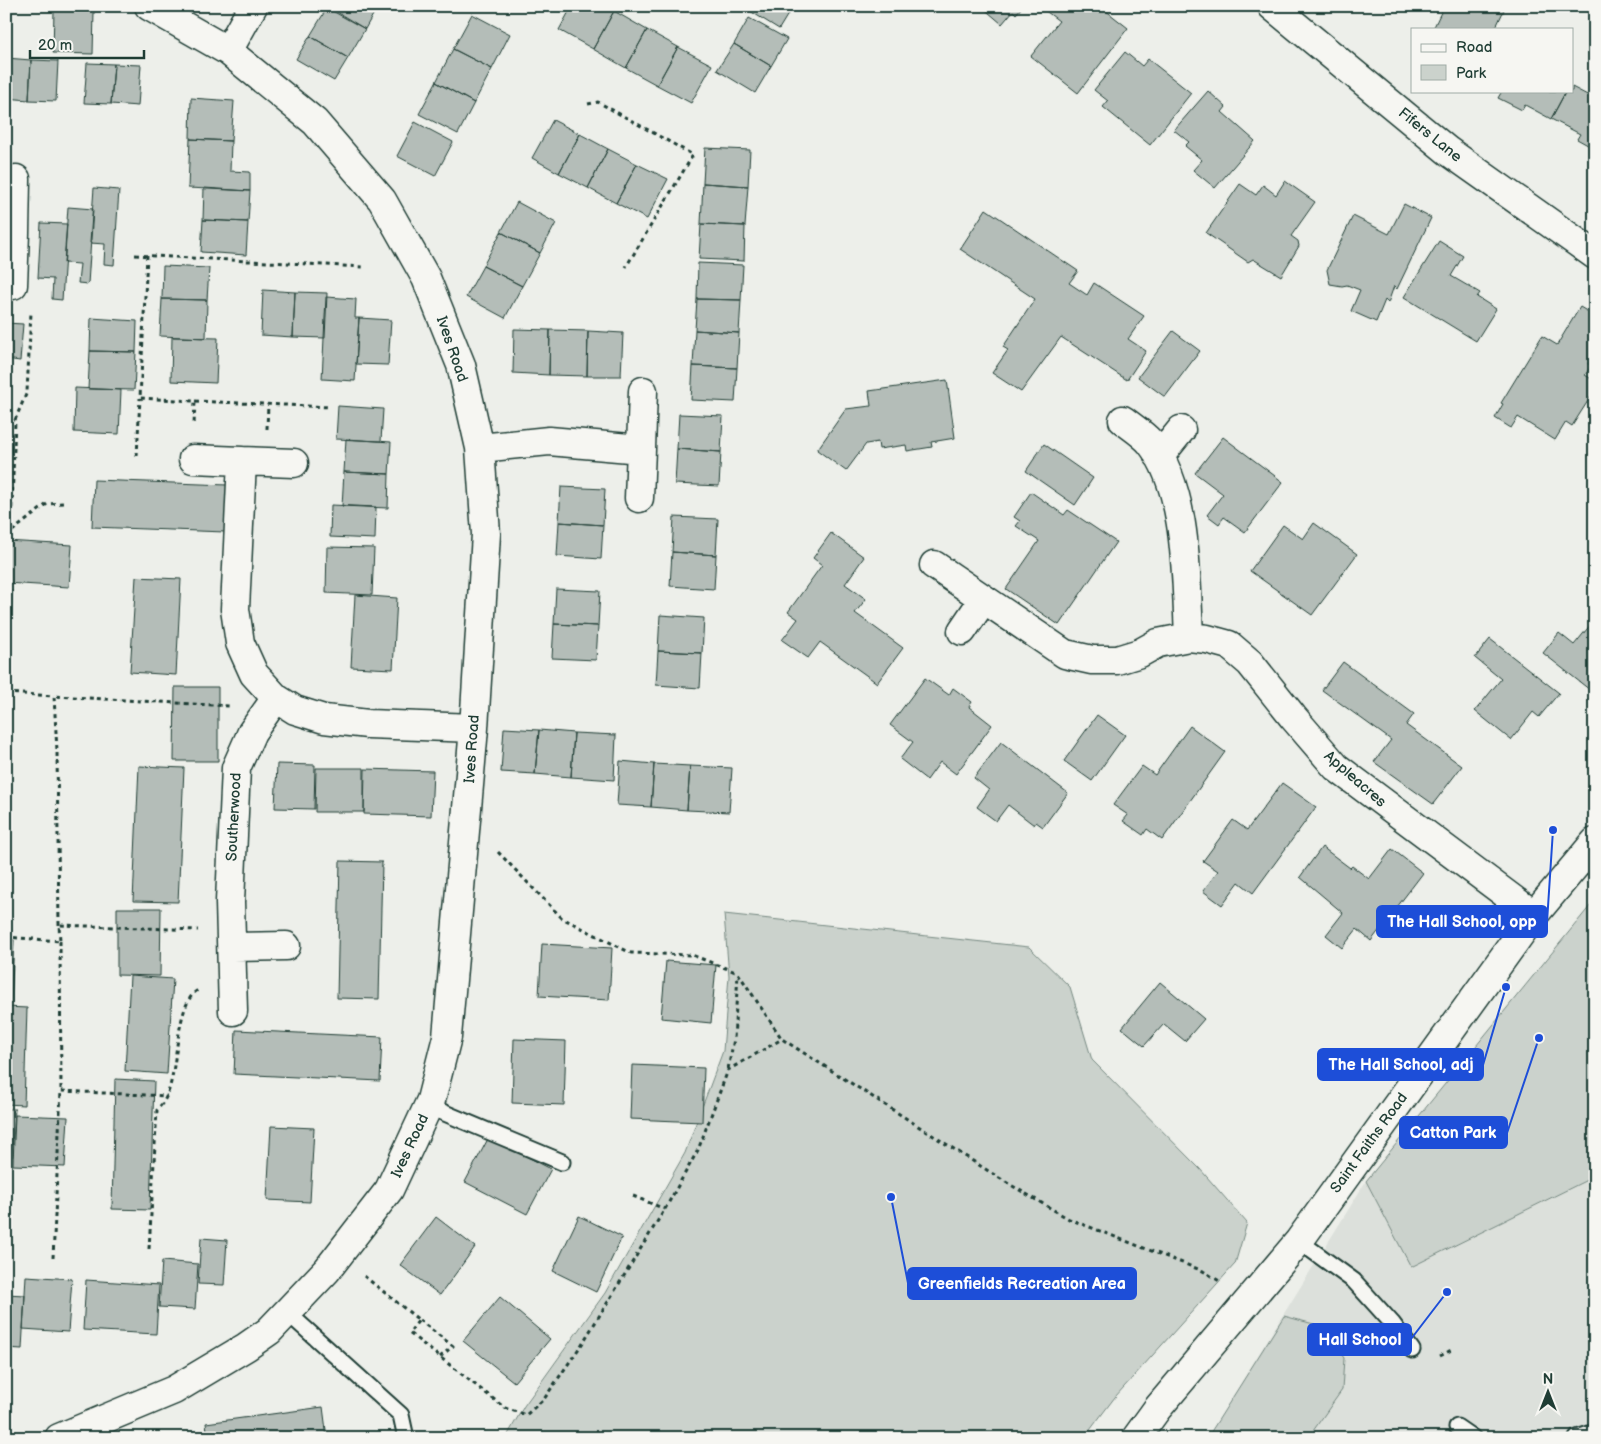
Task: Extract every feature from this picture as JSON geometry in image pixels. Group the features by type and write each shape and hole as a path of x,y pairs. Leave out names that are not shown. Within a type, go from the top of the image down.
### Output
{"street":[{"name":"Ives Road","path":"59,1438 174,1390 269,1331 338,1256 389,1190 428,1106 447,1038 474,728 486,534 480,448 461,365 426,278 382,200 315,122 228,51 149,6"},
{"path":"228,51 254,6"},
{"name":"Fifers Lane","path":"1272,6 1448,151 1595,255"},
{"path":"13,285 10,233 16,179"},
{"path":"639,498 643,391"},
{"path":"1123,420 1149,441 1158,455 1170,483 1181,530 1189,637"},
{"path":"1158,455 1164,451 1181,430"},
{"path":"480,448 549,441 641,449"},
{"path":"193,459 294,463"},
{"path":"242,461 234,609 240,643 254,674 276,698 295,710 324,719 368,724 474,728"},
{"name":"Appleacres","path":"934,565 1065,654 1092,660 1116,660 1140,653 1158,643 1189,637 1207,639 1229,645 1250,663 1336,767 1534,915"},
{"path":"962,631 983,600"},
{"name":"Southerwood","path":"233,1012 230,902 236,768 257,724 276,698"},
{"name":"Saint Faiths Road","path":"1136,1438 1157,1409 1299,1241 1534,915 1595,842"},
{"path":"232,939 286,946"}],"lane":[{"path":"428,1106 562,1162"},
{"path":"1299,1241 1354,1282 1392,1323 1412,1350"},
{"path":"288,1312 401,1414 406,1438"},
{"path":"1457,1427 1474,1438"},
{"path":"1577,1438 1595,1432"}],"path":[{"path":"588,104 598,102 694,155 626,267"},
{"path":"135,255 363,267"},
{"path":"137,456 147,256"},
{"path":"11,532 15,420 27,392 31,305"},
{"path":"140,398 330,407"},
{"path":"193,459 195,401"},
{"path":"6,420 15,420"},
{"path":"6,536 47,504 64,503"},
{"path":"6,693 232,706 257,724"},
{"path":"53,1258 61,1091 57,751 54,696"},
{"path":"465,841 499,852 562,918 631,953 692,955 738,973 782,1039 1004,1181 1069,1219 1203,1271 1250,1300"},
{"path":"59,925 232,939"},
{"path":"6,937 60,941"},
{"path":"419,1320 409,1333 505,1408 526,1414 544,1399 582,1344 698,1150 728,1070 738,1007 738,973"},
{"path":"149,1249 157,1110 167,1096 184,1010 194,992 200,989"},
{"path":"728,1070 782,1039"},
{"path":"61,1091 167,1096"},
{"path":"633,1196 664,1209"},
{"path":"338,1256 453,1346 440,1357"}],"shaded area":[{"path":"1595,1176 1595,1438 1207,1438 1366,1181 1411,1267"}],"green space":[{"path":"1595,900 1595,1176 1411,1267 1366,1181"},
{"path":"724,914 1029,947 1070,987 1092,1060 1200,1169 1247,1223 1235,1264 1115,1397 1084,1438 506,1438 524,1406 605,1293 685,1153 723,1051 729,976"},
{"path":"1284,1316 1321,1326 1344,1358 1342,1390 1308,1438 1207,1438"}],"building":[{"path":"327,6 378,6 365,29"},
{"path":"572,6 605,6 614,11 593,49 559,30"},
{"path":"742,6 793,6 779,29"},
{"path":"981,6 1023,6 1016,14 1013,11 1002,24"},
{"path":"1045,6 1100,6 1128,28 1078,93 1031,56 1059,21 1043,9"},
{"path":"1444,6 1458,9 1460,6 1496,6 1504,10 1495,28 1433,28"},
{"path":"327,8 365,29 348,58 310,36"},
{"path":"54,10 94,11 93,54 53,53"},
{"path":"614,11 647,30 626,68 593,49"},
{"path":"472,14 510,34 492,69 453,49"},
{"path":"749,18 787,39 771,66 734,44"},
{"path":"647,30 678,47 657,85 626,68"},
{"path":"310,36 348,58 334,81 296,59"},
{"path":"734,44 771,66 755,93 717,70"},
{"path":"678,47 712,65 691,103 657,85"},
{"path":"453,49 492,69 474,103 436,82"},
{"path":"1125,52 1142,66 1148,59 1191,93 1150,145 1103,107 1108,101 1094,90"},
{"path":"6,58 31,60 29,100 6,98"},
{"path":"31,60 58,61 56,101 29,100"},
{"path":"87,63 114,64 111,104 84,103"},
{"path":"114,64 141,65 138,106 111,104"},
{"path":"436,82 474,103 458,134 419,114"},
{"path":"1574,88 1595,99 1595,149 1577,139 1580,134 1551,119 1565,92 1574,92"},
{"path":"1208,91 1226,107 1222,112 1255,141 1215,188 1193,170 1202,160 1185,146 1189,142 1174,130"},
{"path":"1501,92 1565,92 1551,119 1525,105 1522,110 1498,98"},
{"path":"191,98 234,101 231,141 190,139"},
{"path":"553,120 580,134 559,173 532,158"},
{"path":"415,122 453,142 435,176 397,156"},
{"path":"580,134 608,149 588,188 559,173"},
{"path":"190,139 231,141 230,171 250,172 250,191 188,188"},
{"path":"705,148 750,150 748,186 703,183"},
{"path":"608,149 637,164 616,203 588,188"},
{"path":"637,164 668,179 647,219 616,203"},
{"path":"1285,181 1315,202 1291,236 1298,241 1299,246 1281,276 1253,259 1248,262 1206,233 1240,184 1256,195 1263,185 1276,195"},
{"path":"703,183 748,186 745,226 701,224"},
{"path":"94,188 119,190 114,265 104,264 105,244 90,243"},
{"path":"204,188 250,191 248,222 203,220"},
{"path":"517,202 556,223 540,253 501,232"},
{"path":"1404,204 1431,218 1397,289 1394,286 1388,303 1385,300 1376,322 1351,311 1360,290 1347,285 1330,284 1327,270 1353,216 1389,234"},
{"path":"68,207 93,209 88,284 78,283 80,264 64,263"},
{"path":"986,209 1078,271 1069,283 1087,295 1094,283 1144,316 1128,339 1146,351 1127,380 1061,337 1021,392 992,373 1008,350 1003,347 1035,299 960,249"},
{"path":"203,220 248,222 246,255 201,252"},
{"path":"41,223 67,224 62,300 52,299 53,279 38,278"},
{"path":"701,224 745,226 744,261 699,259"},
{"path":"501,232 540,253 522,286 483,266"},
{"path":"1439,241 1463,256 1451,276 1480,293 1477,297 1496,309 1476,341 1404,297"},
{"path":"698,263 743,265 741,300 697,299"},
{"path":"163,266 209,268 207,300 162,299"},
{"path":"483,266 522,286 505,318 466,297"},
{"path":"263,290 295,292 293,337 261,335"},
{"path":"295,292 327,293 325,338 293,337"},
{"path":"326,297 356,299 355,318 359,318 355,381 322,379"},
{"path":"162,299 207,300 206,338 160,336"},
{"path":"697,299 741,300 739,333 695,330"},
{"path":"1580,307 1595,316 1595,352 1588,364 1591,366 1585,375 1595,381 1595,390 1572,426 1566,422 1555,440 1518,417 1511,428 1495,418 1503,404 1501,403 1542,336 1557,345"},
{"path":"91,318 137,321 136,352 90,351"},
{"path":"359,318 391,320 388,365 356,364"},
{"path":"6,323 23,324 20,361 6,359"},
{"path":"514,329 550,330 549,375 513,373"},
{"path":"550,330 588,331 587,376 549,375"},
{"path":"695,330 739,333 737,368 693,366"},
{"path":"588,331 623,333 621,376 587,376"},
{"path":"1173,331 1200,351 1165,397 1138,377"},
{"path":"172,337 218,338 216,383 171,381"},
{"path":"90,351 136,352 134,390 88,389"},
{"path":"693,366 737,368 735,402 691,400"},
{"path":"947,380 955,438 931,442 932,447 907,451 906,445 879,449 878,442 866,444 846,471 817,450 846,409 871,406 869,391"},
{"path":"75,388 121,390 119,434 74,432"},
{"path":"338,406 383,409 381,441 336,439"},
{"path":"679,414 723,416 721,452 677,449"},
{"path":"1223,437 1283,482 1245,532 1224,517 1219,524 1207,515 1223,494 1195,473"},
{"path":"346,439 391,442 389,474 344,472"},
{"path":"1044,444 1093,478 1075,505 1026,471"},
{"path":"677,449 721,452 719,486 675,484"},
{"path":"344,472 389,474 388,508 342,506"},
{"path":"94,480 227,485 225,532 92,527"},
{"path":"561,487 605,489 603,525 559,522"},
{"path":"1031,492 1064,515 1068,510 1116,542 1059,625 1006,589 1039,541 1016,526 1020,521 1014,517"},
{"path":"331,505 376,507 375,539 330,537"},
{"path":"674,517 718,519 716,555 672,552"},
{"path":"559,522 603,525 601,559 557,556"},
{"path":"1314,523 1357,554 1312,615 1250,571 1283,525 1303,539"},
{"path":"831,533 864,557 845,584 866,599 855,613 903,648 877,683 820,642 808,658 782,640 798,619 788,612 822,565 813,558"},
{"path":"6,541 72,545 69,587 6,583"},
{"path":"327,547 374,548 372,595 326,593"},
{"path":"672,552 716,555 714,589 670,586"},
{"path":"136,577 181,579 176,675 130,672"},
{"path":"556,589 600,591 598,626 554,624"},
{"path":"6,591 12,591 10,659 6,659"},
{"path":"355,595 397,598 393,669 351,667"},
{"path":"660,615 704,618 702,653 658,651"},
{"path":"1592,623 1595,625 1595,694 1543,653 1559,633 1574,645"},
{"path":"554,624 598,626 596,660 552,658"},
{"path":"1490,639 1559,693 1539,717 1533,712 1511,740 1475,711 1501,679 1475,658"},
{"path":"658,651 702,653 700,688 656,685"},
{"path":"1343,662 1414,714 1406,725 1462,766 1433,804 1374,762 1391,740 1322,690"},
{"path":"925,678 949,695 953,688 972,702 969,707 992,725 956,774 940,762 927,780 900,759 913,742 890,725"},
{"path":"175,687 218,687 218,761 174,761"},
{"path":"1097,715 1125,735 1092,781 1064,761"},
{"path":"1190,726 1225,752 1162,840 1147,829 1143,835 1123,821 1128,815 1113,805 1142,766 1155,775"},
{"path":"504,728 539,730 535,774 501,772"},
{"path":"539,730 574,733 571,777 535,774"},
{"path":"574,733 616,735 614,780 571,777"},
{"path":"1001,742 1068,793 1043,827 1036,822 1034,825 1008,805 996,821 977,807 989,790 974,778"},
{"path":"620,761 654,764 651,807 617,805"},
{"path":"277,764 315,765 314,809 275,808"},
{"path":"654,764 690,766 687,810 651,807"},
{"path":"139,766 184,768 178,902 133,901"},
{"path":"690,766 732,768 729,812 687,810"},
{"path":"316,768 364,768 364,812 315,812"},
{"path":"365,769 433,771 431,816 364,814"},
{"path":"1282,783 1316,807 1253,893 1239,882 1222,905 1203,891 1218,871 1203,861 1233,820 1247,830"},
{"path":"6,797 11,797 10,819 6,819"},
{"path":"6,819 10,819 9,842 6,841"},
{"path":"1322,847 1350,868 1352,866 1369,879 1392,849 1423,873 1371,941 1357,929 1342,948 1326,935 1343,913 1300,877"},
{"path":"340,861 382,862 379,999 337,998"},
{"path":"117,908 161,908 160,976 117,975"},
{"path":"6,940 14,940 11,1004 6,1004"},
{"path":"542,944 612,948 609,1000 539,996"},
{"path":"666,961 716,965 711,1023 661,1018"},
{"path":"130,976 173,979 167,1074 125,1071"},
{"path":"1160,982 1204,1019 1185,1041 1164,1024 1144,1046 1122,1028"},
{"path":"6,1007 27,1008 24,1105 6,1104"},
{"path":"236,1030 382,1037 380,1081 234,1074"},
{"path":"514,1039 566,1041 564,1105 512,1103"},
{"path":"632,1065 704,1068 702,1122 630,1119"},
{"path":"115,1079 154,1081 150,1210 112,1209"},
{"path":"6,1109 15,1109 12,1157 6,1157"},
{"path":"15,1115 68,1117 65,1167 13,1165"},
{"path":"271,1126 314,1128 310,1202 267,1200"},
{"path":"489,1137 551,1169 527,1214 465,1182"},
{"path":"579,1216 622,1237 596,1292 553,1271"},
{"path":"436,1217 475,1247 440,1295 400,1265"},
{"path":"201,1238 227,1240 224,1285 198,1284"},
{"path":"162,1261 198,1264 195,1309 159,1307"},
{"path":"26,1276 72,1279 68,1332 23,1329"},
{"path":"86,1280 159,1285 156,1334 83,1330"},
{"path":"6,1294 25,1295 22,1349 6,1348"},
{"path":"500,1297 550,1339 514,1382 463,1341"},
{"path":"323,1407 327,1438 208,1438 206,1423"}],"place":[{"name":"The Hall School, opp","path":"1553,830"},
{"name":"The Hall School, adj","path":"1506,987"},
{"name":"Catton Park","path":"1539,1038"},
{"name":"Greenfields Recreation Area","path":"891,1197"},
{"name":"Hall School","path":"1447,1292"}]}
